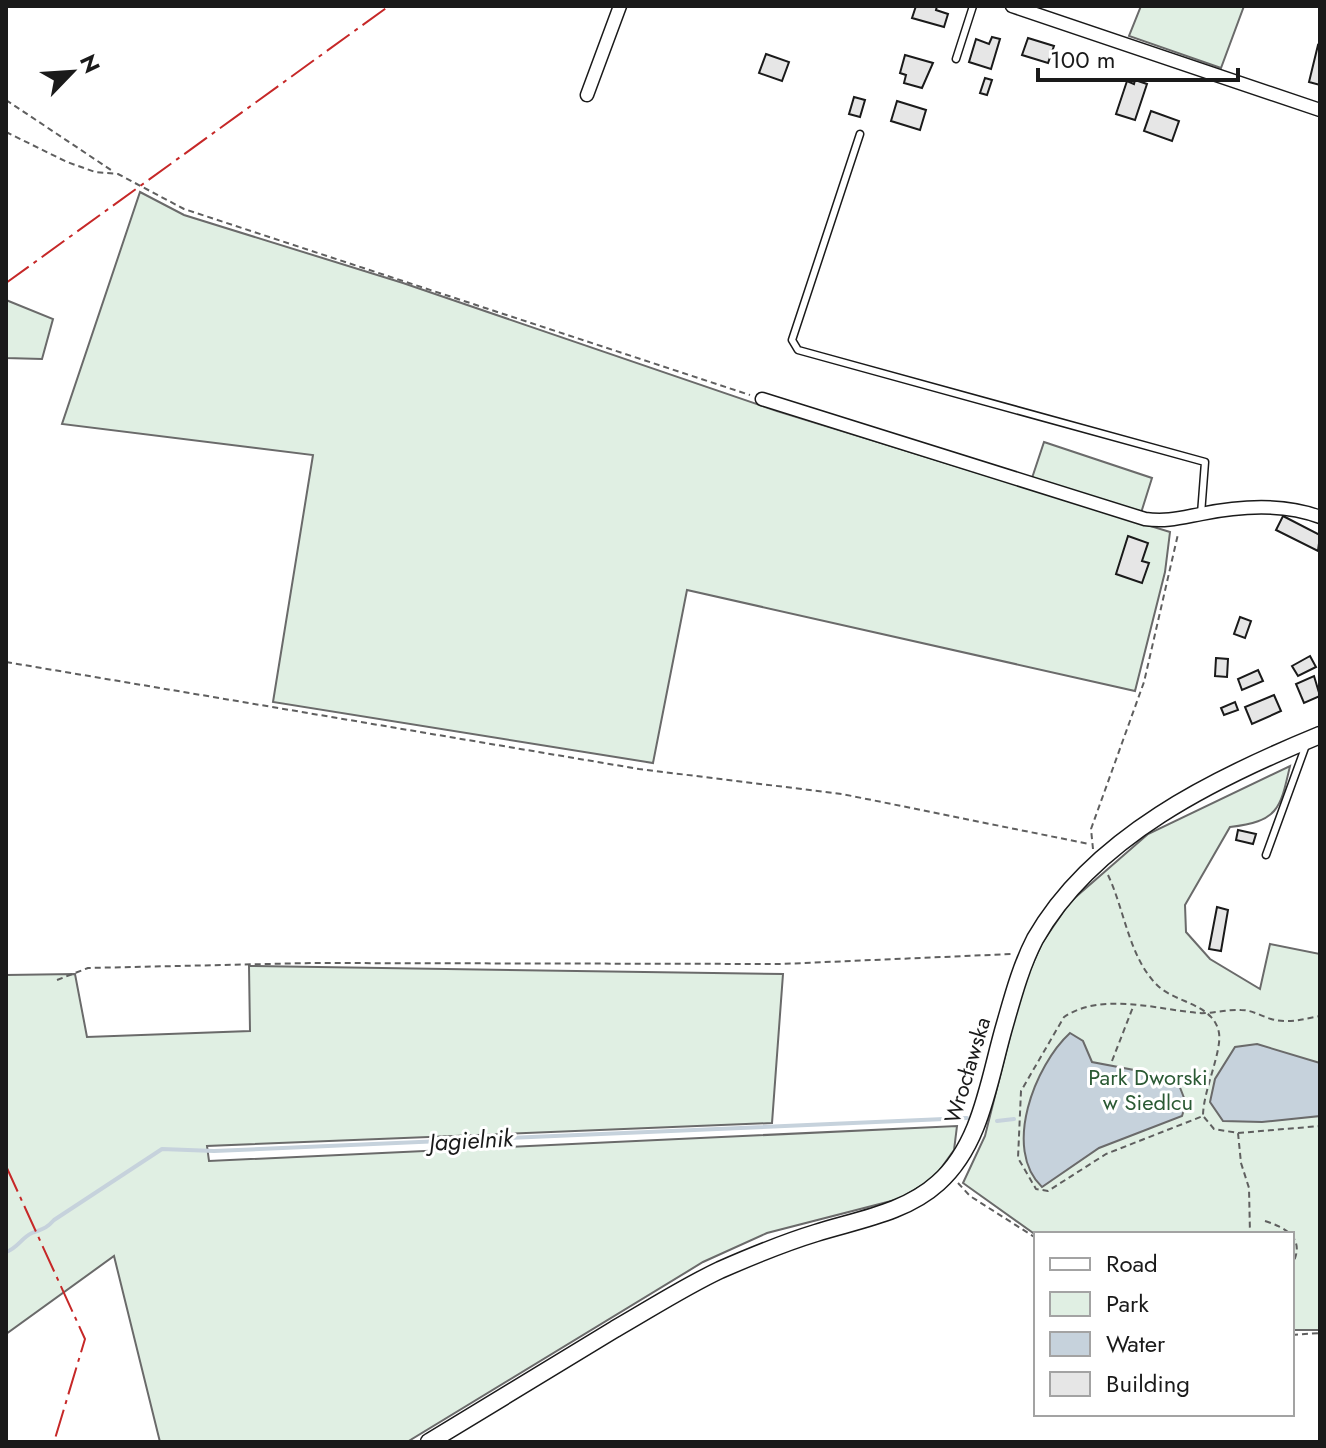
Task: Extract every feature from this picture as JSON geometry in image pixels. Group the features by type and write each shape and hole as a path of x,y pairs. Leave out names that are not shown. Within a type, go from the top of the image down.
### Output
{"street":[{"path":"587,95 620,6"},
{"path":"1012,6 1320,110"},
{"path":"762,399 1145,519 1181,521 1201,514 1275,506 1295,507 1320,517"},
{"name":"Wrocławska","path":"429,1442 697,1281 782,1245 909,1203 948,1173 963,1152 981,1112 1018,979 1028,955 1054,912 1102,861 1149,824 1196,794 1313,738"}],"lane":[{"path":"956,59 973,6"},
{"path":"860,134 792,340 798,350 1205,462 1201,514"},
{"path":"1266,855 1313,738"}],"path":[{"path":"6,100 114,173 184,209 762,399"},
{"path":"6,132 67,162 95,172 114,173"},
{"path":"1181,521 1144,682 1091,829 1090,845 1102,861 1143,969 1166,993 1206,1012 1216,1022 1220,1036 1205,1093 1203,1116 1214,1129 1238,1133 1320,1126"},
{"path":"6,662 639,769 842,794 1090,845"},
{"path":"57,980 88,968 311,963 781,964 937,955 1028,955"},
{"path":"1203,1116 1106,1154 1048,1191 1036,1189 1018,1158 1021,1091 1064,1017 1087,1006 1206,1012 1238,1009 1295,1021 1320,1016"},
{"path":"1112,1061 1133,1006"},
{"path":"1238,1133 1249,1188 1250,1232"},
{"path":"948,1173 970,1196 1034,1237"},
{"path":"1265,1221 1288,1228 1291,1232"},
{"path":"1294,1237 1294,1260"},
{"path":"1294,1335 1320,1333"}],"green space":[{"path":"1141,6 1244,6 1221,68 1129,36"},
{"path":"140,192 184,215 403,283 777,411 1170,532 1165,572 1135,691 687,590 653,763 273,702 313,455 62,424"},
{"path":"6,300 53,319 42,359 6,358"},
{"path":"1044,442 1152,478 1141,513 1032,478"},
{"name":"Park Dworski w Siedlcu","path":"1290,766 1283,793 1274,811 1258,821 1230,827 1185,905 1186,932 1210,959 1260,989 1270,944 1320,954 1320,1330 1294,1330 1294,1232 1034,1234 963,1183 985,1136 1022,988 1042,943 1070,902 1148,834"},
{"path":"249,966 783,974 772,1123 207,1146 209,1161 957,1126 954,1150 934,1178 899,1199 767,1233 703,1262 407,1442 160,1442 114,1256 6,1334 6,975 75,974 87,1037 250,1031"}],"water":[{"path":"1070,1033 1083,1041 1092,1062 1150,1073 1179,1085 1186,1103 1182,1116 1099,1148 1042,1187 1030,1171 1025,1151 1024,1130 1028,1108 1045,1065"},
{"path":"1257,1044 1320,1063 1320,1116 1262,1122 1223,1121 1210,1102 1215,1079 1235,1047"}],"building":[{"path":"916,6 937,6 936,10 948,14 944,27 912,18"},
{"path":"992,37 1000,39 991,69 969,62 976,39 989,44"},
{"path":"1028,38 1054,46 1048,63 1022,55"},
{"path":"1320,46 1320,85 1309,82"},
{"path":"766,54 789,62 782,81 759,73"},
{"path":"905,55 933,63 922,88 904,83 906,75 900,73"},
{"path":"985,78 992,80 987,95 980,93"},
{"path":"1135,80 1147,84 1135,120 1116,114 1127,81 1134,84"},
{"path":"854,97 865,100 860,117 849,114"},
{"path":"897,101 926,110 920,130 891,121"},
{"path":"1151,111 1179,121 1172,141 1144,131"},
{"path":"1283,516 1320,535 1318,551 1276,530"},
{"path":"1128,536 1148,543 1142,561 1149,563 1142,583 1116,574"},
{"path":"1240,617 1251,621 1245,638 1234,634"},
{"path":"1310,656 1316,667 1298,676 1292,666"},
{"path":"1216,658 1228,659 1227,677 1215,676"},
{"path":"1258,670 1263,681 1242,690 1238,679"},
{"path":"1314,676 1320,696 1304,703 1296,684"},
{"path":"1274,695 1281,711 1252,724 1245,707"},
{"path":"1235,702 1238,710 1224,715 1221,708"},
{"path":"1238,830 1256,834 1253,844 1236,840"},
{"path":"1217,907 1228,910 1221,951 1209,949"}],"waterway":[{"name":"Jagielnik","path":"6,1252 162,1149 214,1151 967,1118"},
{"name":"Jagielnik","path":"997,1121 1014,1119"}],"power":[{"path":"6,283 389,6"},
{"path":"6,1166 85,1339 54,1442"}]}
